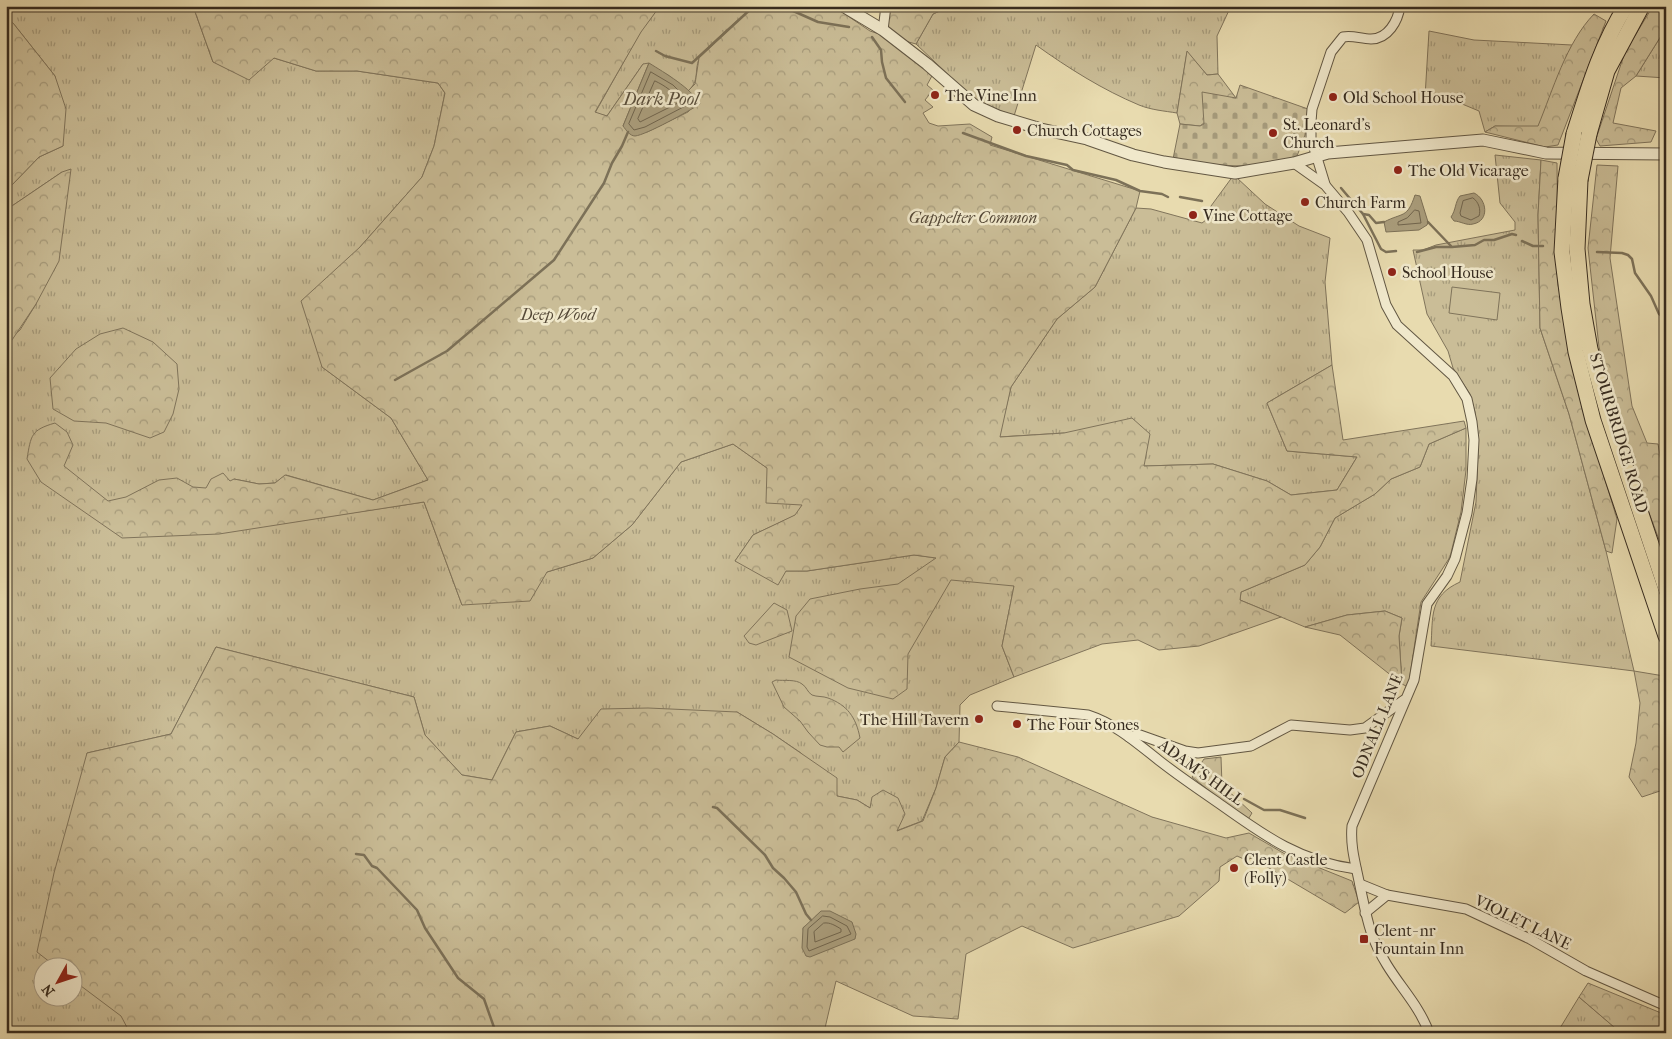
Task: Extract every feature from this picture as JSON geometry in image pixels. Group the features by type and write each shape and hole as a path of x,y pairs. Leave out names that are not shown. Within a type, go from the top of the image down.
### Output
{"highway":[{"name":"STOURBRIDGE ROAD","path":"1626,6 1604,48 1590,84 1562,252 1568,308 1576,352 1594,420 1666,636"},
{"name":"STOURBRIDGE ROAD","path":"1582,134 1608,71 1642,6"},
{"name":"STOURBRIDGE ROAD","path":"1573,179 1582,304 1590,349 1609,418 1666,590"}],"street":[{"path":"843,6 883,30 927,64 974,106 998,116 1040,129 1087,139 1133,156 1164,162 1235,173 1294,163 1328,152 1483,140 1546,153 1666,154"},
{"path":"883,30 886,6"},
{"name":"ODNALL LANE","path":"1325,185 1311,138 1311,122 1312,109 1331,52 1343,37 1374,39 1382,36 1393,27 1400,6"},
{"name":"ODNALL LANE","path":"1294,163 1325,185 1348,212 1367,240 1386,305 1397,325 1453,376 1467,399 1472,422 1474,440 1467,513 1455,559 1447,576 1427,604 1414,680 1352,826 1351,844 1365,914 1374,943 1416,1006 1429,1033"},
{"path":"1129,737 1140,735 1184,751 1198,753 1251,746 1291,725 1350,730 1365,728 1404,700"},
{"name":"ADAM'S HILL","path":"997,706 1088,715 1102,719 1267,838 1300,854 1331,865 1356,869"},
{"path":"1152,755 1159,741"},
{"name":"VIOLET LANE","path":"1360,884 1387,895 1472,912 1530,939 1586,971 1666,1006"},
{"path":"1365,914 1387,895"}],"green space":[{"path":"6,6 193,6 213,62 274,58 316,71 357,71 438,83 445,93 434,146 422,177 360,247 322,367 391,418 428,480 373,500 286,475 275,483 259,484 234,479 219,533 424,502 462,605 547,572 593,558 632,525 681,462 733,444 767,468 803,504 796,515 753,535 735,561 786,571 807,571 914,555 937,558 1014,586 1002,646 1014,677 970,695 960,705 959,742 945,757 936,788 922,821 896,831 870,808 857,800 837,796 836,791 801,753 737,712 578,739 550,726 516,732 492,780 462,775 425,735 414,697 216,647 171,734 87,753 66,956 32,956 32,1006 82,1006 82,975 188,1033 6,1033 6,342 20,330 36,304 62,172 6,210 6,188 10,187 39,157 63,146 55,76 13,23 6,19"},
{"name":"Deep Wood","path":"193,6 660,6 641,32 595,112 607,116 643,64 649,63 623,126 647,132 688,112 698,100 688,91 695,84 699,58 753,7 833,6 870,31 879,34 933,74 927,85 933,90 925,100 933,107 923,113 929,123 938,126 970,124 992,137 990,145 1140,191 1136,208 1095,287 1057,319 1011,387 1000,437 1064,433 1132,418 1150,434 1144,466 1213,464 1267,481 1291,495 1337,490 1357,457 1287,451 1267,403 1332,365 1343,440 1464,421 1466,428 1429,444 1420,467 1391,479 1375,494 1335,518 1320,547 1305,565 1241,592 1240,600 1281,617 1199,646 1159,650 1138,640 1102,644 1014,677 1002,646 1014,586 951,580 908,654 907,689 893,699 848,688 789,657 796,616 810,599 898,584 936,558 914,555 807,571 786,571 778,585 735,561 753,535 795,515 802,505 766,503 767,468 733,444 681,462 632,525 593,558 547,572 530,601 462,605 424,502 219,534 122,538 41,482 27,459 31,439 37,431 55,423 67,432 73,445 64,466 108,501 126,497 159,480 177,478 193,487 206,488 211,479 223,473 230,481 234,479 259,484 275,483 285,475 373,500 428,480 391,418 322,367 301,301 360,247 422,177 434,146 445,93 438,83 357,71 316,71 274,58 249,80 213,62"},
{"path":"660,6 754,6 702,54 699,59 694,83 688,91 668,75 643,64 607,116 595,113 641,31"},
{"path":"890,6 951,6 933,14 916,44 905,41 887,26"},
{"path":"951,6 1231,6 1217,36 1218,74 1207,75 1187,52 1177,113 1148,108 1112,93 1036,45 1014,116 976,101 916,44 933,14"},
{"path":"1653,6 1666,6 1666,28 1636,76 1621,88 1613,123 1656,131 1651,142 1600,146 1596,139 1625,52"},
{"path":"1594,14 1606,21 1558,145 1545,147 1485,132 1495,126 1538,126 1568,53 1584,26"},
{"path":"6,19 13,23 55,76 66,109 63,146 39,157 10,187 6,188"},
{"path":"1666,28 1666,78 1636,76"},
{"path":"1429,31 1474,40 1572,45 1538,127 1495,126 1485,132 1479,111 1443,96 1425,97"},
{"path":"1187,51 1207,75 1218,74 1236,98 1200,126 1180,124 1177,113"},
{"path":"1240,85 1308,109 1305,135 1297,156 1281,161 1250,166 1220,165 1173,159 1180,124 1200,126 1204,124 1202,92 1236,98"},
{"path":"1495,155 1541,160 1538,215 1540,328 1569,414 1606,551 1634,671 1431,646 1433,616 1438,600 1450,588 1460,582 1476,502 1478,452 1475,412 1470,394 1453,368 1448,351 1427,314 1413,250 1423,250 1436,245 1515,230 1515,222 1500,203"},
{"path":"1541,160 1557,163 1558,285 1587,420 1617,519 1612,553 1606,551 1569,414 1540,328 1538,215"},
{"path":"1597,165 1618,166 1610,258 1632,406 1647,443 1658,444 1666,488 1666,558 1627,455 1599,347 1588,248"},
{"path":"71,169 59,261 36,304 6,349 6,210 62,172"},
{"path":"1233,176 1265,204 1299,226 1330,238 1325,282 1332,365 1267,403 1287,451 1357,457 1337,490 1291,495 1267,481 1213,464 1144,466 1064,433 999,437 1011,387 1057,319 1095,287 1136,208 1151,209 1202,223 1206,220 1211,206"},
{"path":"1452,287 1500,293 1497,320 1449,313"},
{"path":"123,328 153,342 177,364 179,389 173,414 164,432 150,438 106,423 74,421 53,409 50,378 76,349 100,334"},
{"path":"1466,428 1466,470 1461,512 1450,557 1421,602 1409,682 1406,686 1402,684 1399,636 1402,618 1385,611 1347,615 1305,627 1240,600 1241,592 1305,565 1320,547 1335,518 1375,494 1391,479 1420,467 1429,444"},
{"path":"774,603 787,610 792,631 756,645 749,643 744,636"},
{"path":"1385,611 1402,618 1399,636 1402,684 1340,635 1305,627 1347,615"},
{"path":"216,647 414,697 425,735 462,775 492,780 516,732 550,726 578,739 601,709 648,708 737,712 837,778 837,796 857,800 870,808 872,797 883,790 898,798 905,814 897,831 923,821 936,788 945,757 959,742 1018,757 1152,817 1226,838 1249,833 1285,854 1352,881 1359,902 1345,913 1252,858 1246,860 1237,856 1220,867 1219,881 1179,916 1073,948 1022,926 966,954 958,1019 913,1016 836,981 825,1028 816,1033 130,1033 121,1016 82,987 82,956 42,956 37,952 54,873 87,753 171,734"},
{"path":"1634,671 1664,676 1666,680 1666,792 1663,790 1642,797 1629,777 1636,743 1640,703"},
{"path":"776,680 799,682 812,695 828,698 840,704 853,718 860,738 843,752 839,747 820,745 800,721 784,707 772,682"},
{"path":"1221,757 1222,785 1252,813 1247,821 1192,777 1204,759"},
{"path":"1588,983 1666,1015 1666,1033 1621,1033 1579,997"},
{"path":"1579,997 1621,1033 1557,1033"}],"water":[{"name":"Dark Pool","path":"649,63 684,87 700,104 658,127 633,136 623,126"},
{"path":"1474,193 1482,200 1484,205 1485,210 1482,219 1471,224 1454,221 1451,217 1460,196"},
{"path":"1415,195 1420,196 1428,222 1427,225 1419,230 1386,232 1384,222 1404,214"},
{"path":"821,911 830,911 852,922 856,934 855,939 810,957 806,956 802,948 803,928"}],"waterway":[{"path":"656,51 665,56 692,63 754,6"},
{"path":"782,6 818,22 849,27"},
{"path":"872,37 881,50 886,78 905,102"},
{"path":"395,380 447,351 554,260 604,183 628,132"},
{"path":"963,133 1026,156 1067,165 1073,170 1116,180 1140,191 1162,194 1168,197"},
{"path":"1341,188 1363,214 1381,249 1386,252 1396,251"},
{"path":"1180,197 1202,201"},
{"path":"1363,214 1369,215 1376,223 1384,222"},
{"path":"1428,222 1451,246"},
{"path":"1417,252 1436,247 1475,245 1484,240 1494,240 1512,234 1516,235"},
{"path":"1522,241 1533,246 1543,246"},
{"path":"1597,252 1628,255 1632,259 1635,273 1651,296 1659,314 1666,319"},
{"path":"1244,799 1264,810 1280,810 1305,818"},
{"path":"713,807 717,808 765,855 773,868 796,892 806,914 811,920"},
{"path":"356,854 364,855 372,866 377,868 417,910 425,928 458,978 484,999 496,1033"}],"place":[{"name":"The Vine Inn","path":"935,95"},
{"name":"Old School House","path":"1333,97"},
{"name":"Church Cottages","path":"1017,130"},
{"name":"St. Leonard's Church","path":"1273,133"},
{"name":"The Old Vicarage","path":"1398,170"},
{"name":"Church Farm","path":"1305,202"},
{"name":"Vine Cottage","path":"1193,215"},
{"name":"School House","path":"1392,272"},
{"name":"The Hill Tavern","path":"979,719"},
{"name":"The Four Stones","path":"1017,724"},
{"name":"Clent Castle (Folly)","path":"1234,868"},
{"name":"Clent- nr Fountain Inn","path":"1364,939"}],"park label":[{"name":"Gappelter Common","path":"973,217"}]}
